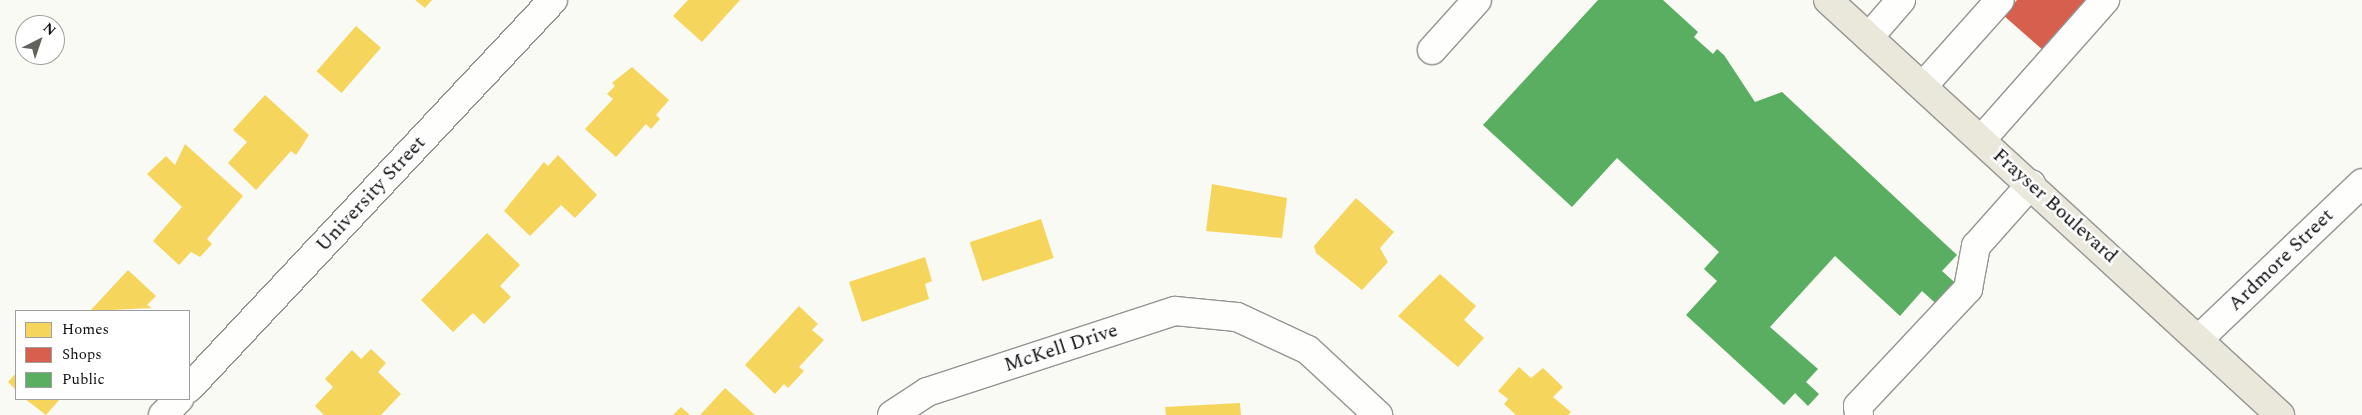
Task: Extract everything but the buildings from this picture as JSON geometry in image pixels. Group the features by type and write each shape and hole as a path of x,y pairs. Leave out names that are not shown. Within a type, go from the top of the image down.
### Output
{"main road":[{"name":"Frayser Boulevard","path":"1828,0 2200,338 2280,415"}],"street":[{"name":"University Street","path":"190,387 553,0"},
{"path":"1432,50 1476,0"},
{"path":"1869,37 1901,0"},
{"path":"1923,86 1999,0"},
{"path":"1982,140 2105,0"},
{"name":"Ardmore Street","path":"2200,338 2362,183"},
{"path":"1859,415 1858,406 1968,289 1976,246 2031,184"},
{"name":"McKell Drive","path":"892,415 927,392 1175,311 1237,318 1308,350 1378,415"},
{"path":"163,415 178,400"}]}
